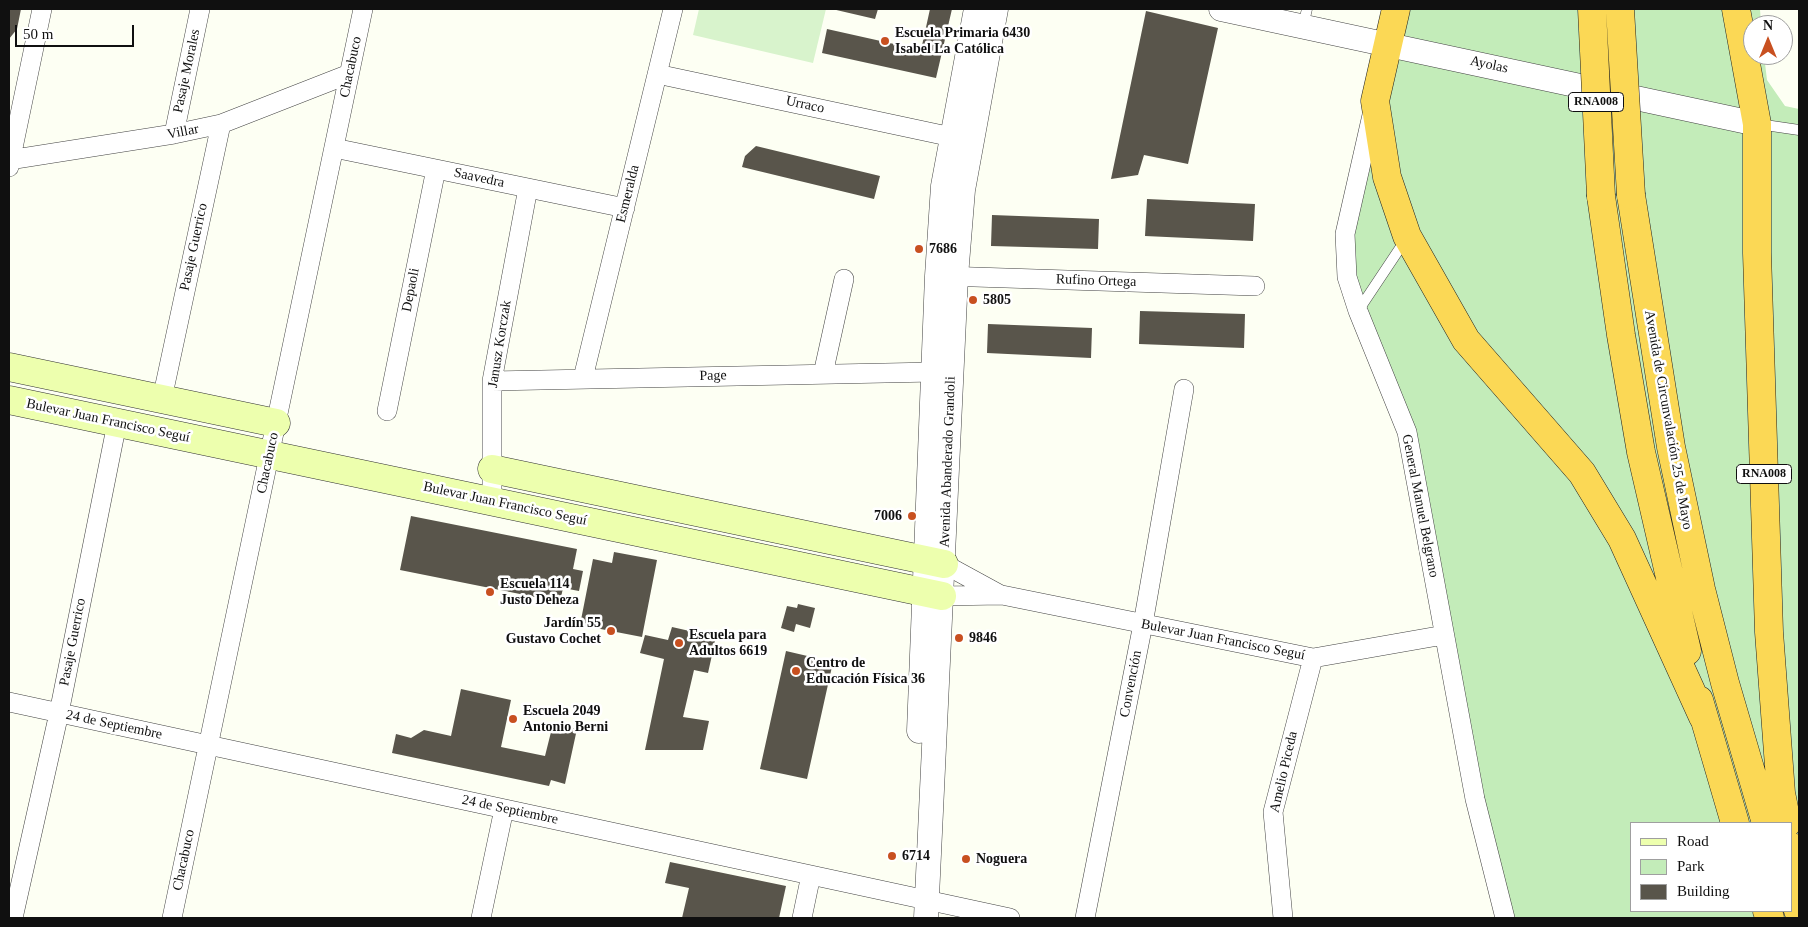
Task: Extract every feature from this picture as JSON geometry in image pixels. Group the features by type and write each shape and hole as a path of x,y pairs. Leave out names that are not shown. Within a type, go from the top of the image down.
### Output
{"highway":[{"path":"1396,9 1375,101 1387,177 1408,236 1466,340 1582,473 1622,539 1703,717"},
{"name":"Avenida de Circunvalación 25 de Mayo","path":"1592,9 1601,196 1621,335 1641,452 1663,555 1703,717 1735,822"},
{"name":"Avenida de Circunvalación 25 de Mayo","path":"1620,9 1631,195 1670,447 1700,589 1724,683 1766,822"},
{"path":"1739,15 1756,124"},
{"name":"RNA008","path":"1756,124 1756,253 1769,632 1781,793 1787,822"},
{"path":"1793,852 1799,884"},
{"path":"1793,895 1799,913"}],"main road":[{"path":"9,367 276,424"},
{"name":"Bulevar Juan Francisco Seguí","path":"9,400 933,594"},
{"name":"Bulevar Juan Francisco Seguí","path":"492,469 935,563"}],"street":[{"path":"9,162 42,9"},
{"name":"Pasaje Morales","path":"174,134 200,9"},
{"name":"Chacabuco","path":"172,918 363,9"},
{"name":"Esmeralda","path":"583,378 673,9"},
{"name":"Avenida Abanderado Grandoli","path":"919,908 947,276 944,186 976,9"},
{"name":"Avenida Abanderado Grandoli","path":"935,563 934,372 947,276 996,9"},
{"name":"Ayolas","path":"1221,9 1305,17 1387,43 1756,124"},
{"name":"Villar","path":"9,162 174,134 221,124 349,74"},
{"name":"Urraco","path":"657,74 952,137"},
{"name":"General Manuel Belgrano","path":"1375,101 1345,234 1347,277 1358,311 1407,432 1475,799 1505,918"},
{"name":"Pasaje Guerrico","path":"162,399 221,124"},
{"name":"Saavedra","path":"334,148 625,208"},
{"name":"Depaoli","path":"386,411 436,169"},
{"name":"Janusz Korczak","path":"492,502 492,381 528,188"},
{"name":"Rufino Ortega","path":"947,276 1255,286"},
{"path":"822,374 844,279"},
{"name":"Page","path":"492,381 934,372"},
{"name":"Convención","path":"1085,918 1143,624 1184,389"},
{"name":"Pasaje Guerrico","path":"13,918 59,713 118,423"},
{"name":"Bulevar Juan Francisco Seguí","path":"935,563 1002,596"},
{"name":"Bulevar Juan Francisco Seguí","path":"933,594 1002,596 1312,658 1444,635"},
{"name":"Amelio Piceda","path":"1283,918 1273,812 1312,658"},
{"name":"24 de Septiembre","path":"9,702 811,875 919,908 1010,918"},
{"path":"481,918 504,809"},
{"path":"802,918 811,875"}],"lane":[{"path":"1756,124 1799,130"},
{"path":"1358,311 1408,236"}],"green space":[{"path":"699,9 826,9 813,63 693,35"},
{"path":"1396,9 1760,9 1760,15 1743,15 1743,65 1765,65 1767,80 1785,106 1799,109 1799,918 1505,918 1407,432 1358,311 1345,234"}],"building":[{"path":"9,9 21,9 17,29 9,39"},
{"path":"832,9 878,9 875,19"},
{"path":"930,9 952,9 936,78 822,53 827,29 921,50"},
{"path":"1146,11 1218,28 1188,164 1144,155 1138,175 1111,179"},
{"path":"756,146 880,176 874,199 742,167 745,156"},
{"path":"1147,199 1255,204 1253,241 1145,236"},
{"path":"992,215 1099,219 1098,249 991,246"},
{"path":"1140,311 1245,314 1244,348 1139,344"},
{"path":"988,324 1092,328 1091,358 987,353"},
{"path":"411,516 577,549 573,569 583,571 579,591 563,588 560,602 400,570"},
{"path":"614,552 657,560 642,637 580,625 593,559 612,563"},
{"path":"798,604 815,608 810,628 796,624 794,632 781,628 787,606 797,608"},
{"path":"672,627 716,637 708,673 694,670 683,717 709,721 703,750 645,750 664,659 640,653 645,635 668,640"},
{"path":"786,651 833,662 807,779 760,769"},
{"path":"461,689 511,700 501,747 545,756 553,724 577,729 565,784 551,780 549,786 392,753 396,734 411,738 424,730 451,736"},
{"path":"670,862 786,886 779,918 682,918 689,888 665,883"}],"place":[{"name":"Escuela Primaria 6430 Isabel La Católica","path":"885,41"},
{"name":"7686","path":"919,249"},
{"name":"5805","path":"973,300"},
{"name":"7006","path":"912,516"},
{"name":"Escuela 114 Justo Deheza","path":"490,592"},
{"name":"Jardín 55 Gustavo Cochet","path":"611,631"},
{"name":"9846","path":"959,638"},
{"name":"Escuela para Adultos 6619","path":"679,643"},
{"name":"Centro de Educación Física 36","path":"796,671"},
{"name":"Escuela 2049 Antonio Berni","path":"513,719"},
{"name":"6714","path":"892,856"},
{"name":"Noguera","path":"966,859"}]}
